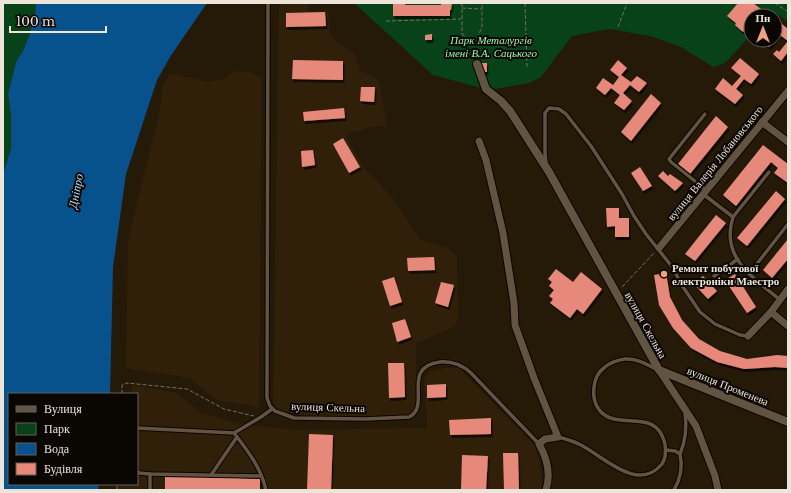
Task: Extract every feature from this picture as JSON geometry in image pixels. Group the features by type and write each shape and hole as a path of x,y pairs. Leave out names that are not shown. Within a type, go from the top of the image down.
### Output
{"street":[{"name":"вулиця Скельна","path":"476,64 486,89 501,101 510,111 549,172 659,370 696,426 715,476 718,490"},
{"name":"вулиця Валерія Лобановського","path":"659,248 788,91"},
{"path":"762,122 788,142"},
{"path":"479,141 486,160 503,233 514,303 515,325 534,378 558,437 545,439 539,444"},
{"path":"748,336 771,312 788,289"},
{"path":"771,312 788,326"},
{"name":"вулиця Променева","path":"659,370 788,422"},
{"name":"вулиця Скельна","path":"539,444 544,453 548,469 548,482 546,490"}],"lane":[{"path":"138,428 234,433 272,409 267,398 268,3"},
{"path":"549,172 545,155 544,122 546,110 552,108 558,109 566,114 582,135 622,194 642,228 673,268 681,284 700,312 715,324 740,335 748,336"},
{"path":"706,114 669,159 733,217"},
{"path":"769,172 733,217 730,225 730,239 732,252 749,274 780,300"},
{"path":"749,274 788,224"},
{"path":"714,276 738,259"},
{"path":"558,437 581,444 611,466 628,475 635,477 649,475 654,472 662,463 666,450 664,438 650,423 640,421 618,421 605,415 596,405 594,392 596,377 604,367 614,362 625,359 637,360 659,370"},
{"name":"вулиця Скельна","path":"272,409 284,416 294,418 409,418 418,409 418,377 423,369 434,363 451,362 463,366 471,373 539,444"},
{"path":"674,490 678,483 682,464 680,454 685,443 687,424 684,409"},
{"path":"234,433 253,458 266,490"},
{"path":"211,475 237,437"},
{"path":"666,450 675,451 680,454"},
{"path":"138,472 150,474 261,476"},
{"path":"150,474 150,490"}],"path":[{"path":"462,3 462,34 470,40 477,38 482,27 482,3"},
{"path":"525,3 527,67"},
{"path":"618,28 626,3"},
{"path":"775,3 788,12"},
{"path":"462,8 482,9"},
{"path":"386,21 462,19"},
{"path":"615,293 659,248"},
{"path":"122,393 122,385 128,383 188,389 224,409 261,417"}],"shaded area":[{"path":"279,3 308,3 309,12 328,11 330,35 356,56 360,70 379,80 387,126 368,127 361,131 348,132 347,139 364,168 391,196 421,240 450,249 457,257 458,320 454,327 416,343 416,410 411,417 320,419 283,411 276,407 273,401"},
{"path":"234,71 250,72 262,78 259,407 217,400 189,378 126,368 128,240 161,105 162,88 170,73 209,82 222,79"},
{"path":"446,368 459,368 535,446 540,463 541,490 118,490 118,485 138,485 138,393 132,393 132,385 178,393 200,413 240,424 294,430 427,428 424,379 430,371"}],"green space":[{"path":"3,3 36,3 35,15 30,33 24,49 16,62 8,94 11,116 11,148 3,175"},
{"name":"Парк Металургів імені В.А. Сацького","path":"354,3 788,3 788,22 783,18 783,8 743,8 743,44 725,63 713,67 681,47 650,36 609,29 572,36 541,77 529,83 489,90 433,75"}],"water":[{"name":"Дніпро","path":"36,3 207,3 170,57 157,80 126,174 113,267 110,393 8,393 8,485 99,485 98,490 3,490 3,175 11,148 11,116 8,94 16,62 24,49 35,15"}],"building":[{"path":"393,3 405,3 405,5 441,5 441,3 452,3 450,16 393,16"},
{"path":"738,3 753,3 760,8 743,8 743,32 735,25 736,23 727,16"},
{"path":"325,12 326,26 286,27 286,13"},
{"path":"783,25 788,29 788,41 783,37"},
{"path":"432,34 432,40 425,40 425,35"},
{"path":"788,41 788,52 781,61 773,54 777,50 779,52"},
{"path":"740,58 759,74 751,84 744,79 736,89 743,95 735,104 715,89 723,78 732,86 741,76 731,68"},
{"path":"293,60 343,61 343,80 292,79"},
{"path":"618,60 627,68 621,75 631,82 637,76 647,83 639,92 630,85 623,93 632,101 624,110 614,103 620,95 611,88 605,95 596,88 603,78 613,85 619,77 610,70"},
{"path":"482,63 487,63 487,72 482,72"},
{"path":"361,87 375,87 374,102 360,101"},
{"path":"651,94 661,103 631,141 621,132"},
{"path":"344,108 345,118 304,121 303,112"},
{"path":"716,116 728,127 690,174 678,164"},
{"path":"343,138 360,167 349,173 333,144"},
{"path":"763,145 788,164 788,183 774,173 778,168 771,162 736,206 723,195"},
{"path":"313,150 315,165 302,167 301,151"},
{"path":"640,167 652,186 643,191 631,173"},
{"path":"663,171 668,176 670,174 683,183 675,191 658,176"},
{"path":"776,191 785,199 747,246 737,238"},
{"path":"606,208 619,208 619,218 629,218 629,237 615,237 615,226 607,227"},
{"path":"716,215 726,223 695,261 685,254"},
{"path":"788,239 788,259 772,278 763,270"},
{"path":"434,257 435,270 408,271 407,258"},
{"path":"556,269 573,282 581,272 602,289 583,314 577,309 570,318 550,303 553,299 549,296 554,290 549,286 552,282 548,279"},
{"path":"666,273 670,297 682,320 699,339 720,351 747,359 777,355 788,356 788,368 775,367 744,369 717,362 691,348 673,328 659,305 654,275"},
{"path":"735,274 756,307 747,313 725,280"},
{"path":"703,276 717,291 708,299 694,284"},
{"path":"394,277 402,302 390,306 382,281"},
{"path":"441,282 454,285 448,307 435,303"},
{"path":"405,319 411,337 397,342 392,323"},
{"path":"388,363 404,363 405,397 389,398"},
{"path":"446,384 446,397 427,398 427,385"},
{"path":"491,418 491,434 450,435 449,420"},
{"path":"309,434 333,435 331,490 307,490"},
{"path":"503,453 518,453 519,490 504,490"},
{"path":"462,455 488,456 486,490 461,490"},
{"path":"165,475 260,479 260,490 165,490"}],"place":[{"name":"Ремонт побутової електроніки Маестро","path":"664,274"}]}
